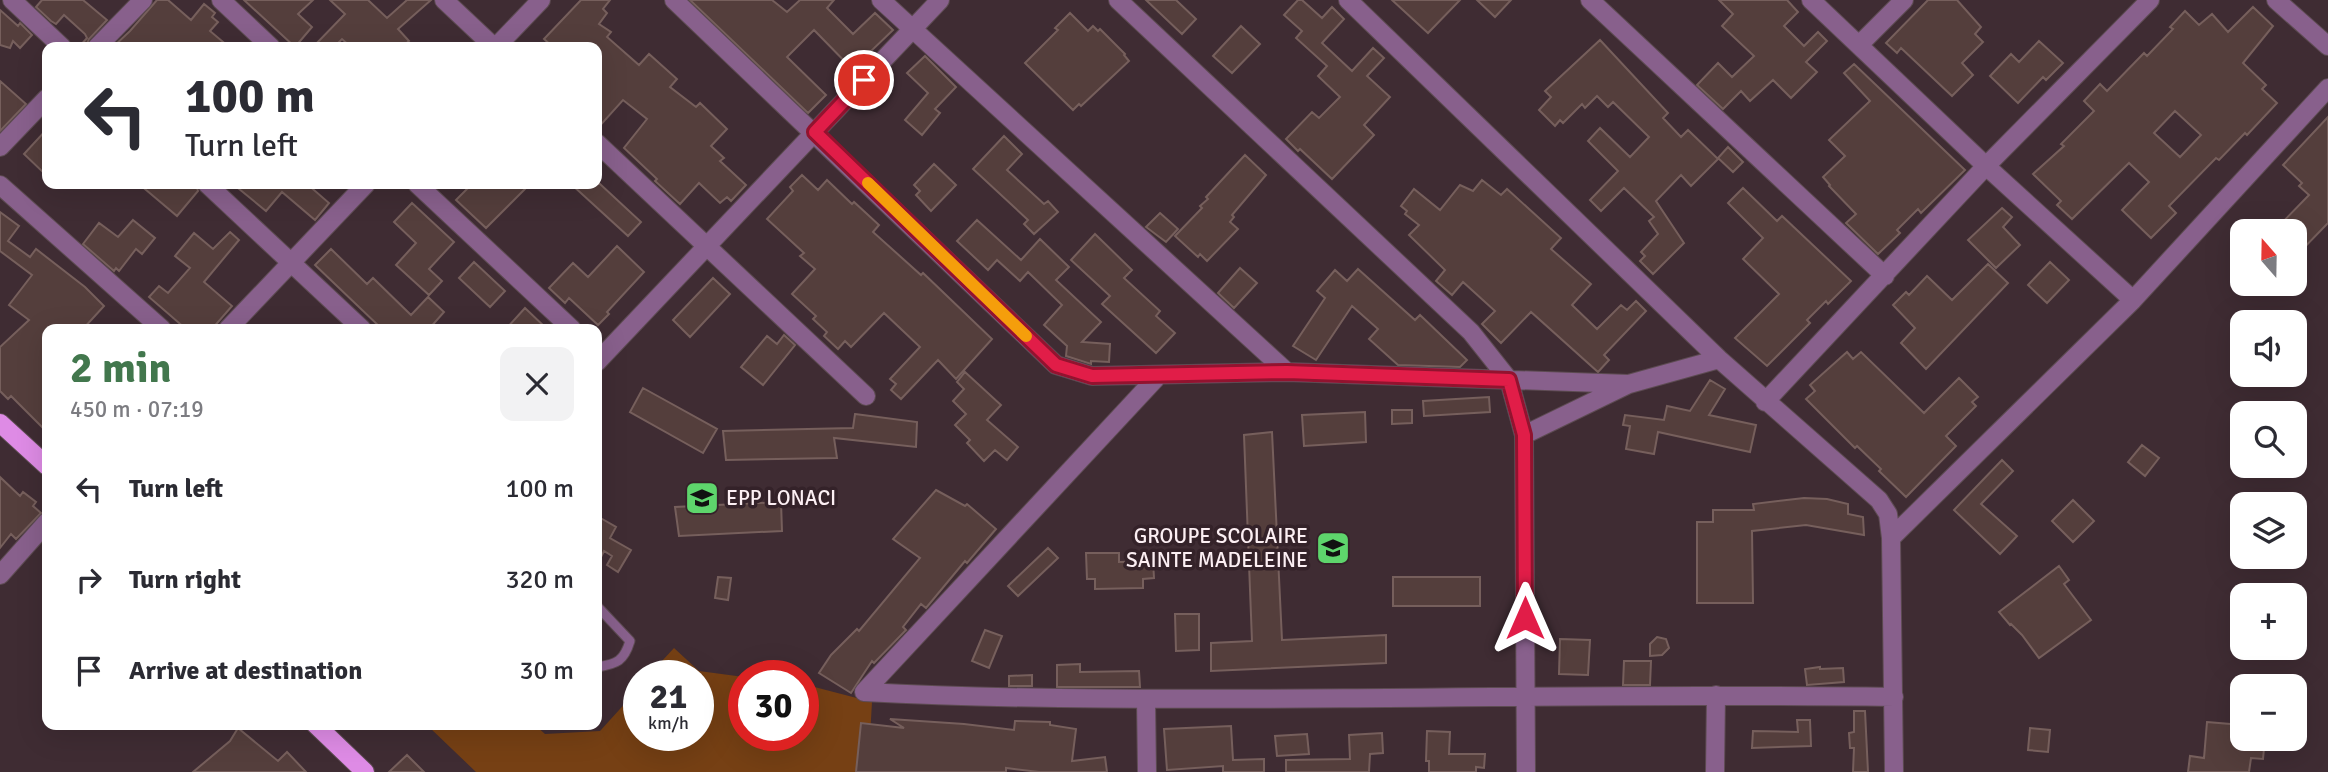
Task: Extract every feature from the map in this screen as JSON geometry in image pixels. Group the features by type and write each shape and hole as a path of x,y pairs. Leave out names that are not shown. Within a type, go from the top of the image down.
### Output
{"main road":[{"path":"0,423 42,461"},
{"path":"321,730 365,772"}],"street":[{"path":"12,0 57,42"},
{"path":"102,42 143,0"},
{"path":"221,0 266,42"},
{"path":"444,0 490,42"},
{"path":"500,42 541,0"},
{"path":"674,0 1056,365 1092,376 1287,372 1629,384"},
{"path":"881,0 1287,372"},
{"path":"602,353 940,0"},
{"path":"1118,0 1471,332 1509,380 1524,435 1526,772"},
{"path":"1348,0 1719,359 1879,500 1888,514 1891,538 1894,772"},
{"path":"1590,0 1885,276"},
{"path":"1811,0 1986,166 2133,300"},
{"path":"1859,45 1904,0"},
{"path":"1765,402 1986,166 2150,0"},
{"path":"2276,0 2328,47"},
{"path":"1891,538 2133,300 2328,89"},
{"path":"0,147 42,103"},
{"path":"602,148 866,396"},
{"path":"0,185 156,324"},
{"path":"212,189 357,324"},
{"path":"234,324 361,189"},
{"path":"422,189 567,324"},
{"path":"1524,435 1629,384 1719,359"},
{"path":"1158,376 864,692 956,697 1146,700 1716,695 1894,697"},
{"path":"0,575 42,528"},
{"path":"1715,772 1716,695"},
{"path":"1146,700 1147,772"}],"lane":[{"path":"602,611 630,641 625,656 616,664 602,666"}],"shaded area":[{"path":"674,648 687,660 663,660"},
{"path":"714,673 728,675 728,751 819,751 819,688 872,702 868,772 476,772 432,730 541,730 545,734 602,729 623,706 623,751 714,751"}],"building":[{"path":"42,0 83,0 107,20 88,42 83,42 87,38 85,34 64,15 56,24 36,7"},
{"path":"157,0 168,0 191,20 204,4 215,13 212,17 218,22 210,31 223,42 118,42"},
{"path":"244,0 313,0 298,14 312,27 299,42 290,42"},
{"path":"330,0 368,0 387,18 407,0 431,0 398,29 408,42 345,42 342,39 339,42 318,42 345,14"},
{"path":"581,0 610,0 603,9 607,13 599,24 611,32 607,37 639,65 649,54 677,79 670,87 696,107 700,103 727,129 711,146 724,158 720,161 746,185 731,201 727,197 720,203 699,183 680,204 624,148 647,119 623,100 602,123 602,42 547,42 544,39"},
{"path":"690,0 772,0 787,12 800,0 834,0 827,8 853,34 875,13 893,30 870,52 873,54 856,73 814,30 787,57 826,95 808,113"},
{"path":"1146,0 1176,0 1196,19 1182,34"},
{"path":"1298,0 1302,0 1322,18 1332,7 1344,19 1322,43 1352,71 1373,48 1384,58 1367,76 1390,97 1364,125 1374,135 1332,179 1286,139 1312,112 1319,118 1340,97 1318,76 1327,66 1296,38 1302,31 1284,15"},
{"path":"1392,0 1460,0 1428,33"},
{"path":"1477,0 1511,0 1495,17"},
{"path":"1719,0 1787,0 1798,12 1784,26 1804,46 1818,32 1827,41 1806,62 1817,72 1791,98 1773,80 1750,101 1741,91 1723,109 1697,85 1718,63 1732,77 1754,56 1722,26 1733,14"},
{"path":"1928,0 1957,0 1981,27 1975,34 1983,42 1962,63 1973,75 1952,96 1901,48 1897,53 1886,43"},
{"path":"2253,7 2273,26 2243,63 2266,85 2262,89 2277,103 2247,135 2245,133 2219,160 2216,158 2169,206 2176,213 2151,238 2122,210 2149,182 2129,163 2072,219 2057,205 2061,201 2033,174 2064,146 2061,144 2094,111 2084,101 2100,84 2107,91 2144,53 2147,56 2173,29 2170,27 2185,11 2199,25 2212,14 2228,32","holes":["2175,111 2201,135 2180,157 2154,133"]},
{"path":"0,10 32,35 20,48 13,41 10,48 0,45"},
{"path":"1070,13 1088,31 1093,26 1098,31 1100,29 1129,61 1081,106 1079,104 1073,110 1025,63 1058,30 1055,28"},
{"path":"1241,26 1260,44 1232,73 1213,56"},
{"path":"1600,40 1668,113 1663,118 1681,137 1688,130 1718,159 1691,186 1681,175 1656,201 1684,243 1653,274 1640,261 1645,256 1641,252 1658,234 1649,221 1654,217 1624,188 1601,211 1590,200 1618,171 1588,141 1600,128 1630,157 1649,137 1613,102 1608,107 1597,96 1585,108 1582,104 1563,123 1560,120 1555,126 1539,110 1551,97 1545,91"},
{"path":"2039,41 2063,63 2046,80 2043,77 2018,103 1990,76 2011,54 2019,62"},
{"path":"925,56 956,87 935,109 940,113 922,135 905,120 928,93 907,73"},
{"path":"1854,64 1965,170 1921,213 1918,209 1897,230 1900,233 1878,254 1846,223 1856,214 1823,177 1845,156 1829,140 1870,101 1844,73"},
{"path":"0,81 26,104 0,131"},
{"path":"2328,117 2328,223 2307,245 2307,219 2286,219 2309,195 2299,186 2302,183 2283,165"},
{"path":"42,134 42,171 24,154"},
{"path":"1004,136 1022,154 1007,170 1044,204 1048,201 1058,212 1034,234 1024,224 1028,220 973,169"},
{"path":"1728,147 1743,162 1733,172 1718,158"},
{"path":"1245,155 1266,175 1232,215 1234,217 1230,222 1238,229 1207,261 1200,254 1198,257 1175,236 1202,208 1200,206 1208,199 1206,197"},
{"path":"934,164 956,185 931,211 916,195 920,191 914,185"},
{"path":"802,175 818,190 827,180 852,204 854,202 879,225 873,232 921,275 923,273 992,339 956,379 938,360 901,399 891,390 896,384 890,379 920,347 884,313 851,347 845,341 838,349 824,336 827,332 813,319 816,316 792,294 815,269 800,256 804,253 767,219 793,191 790,187"},
{"path":"1482,180 1501,195 1507,189 1561,238 1551,249 1591,284 1572,305 1597,329 1621,305 1627,310 1636,301 1646,311 1604,355 1609,360 1598,372 1531,312 1501,343 1482,324 1495,311 1463,282 1452,295 1436,281 1445,270 1409,235 1419,225 1405,214 1407,211 1401,206 1414,189 1440,210 1460,185 1473,191"},
{"path":"602,186 641,222 628,236 576,189 602,189"},
{"path":"1743,188 1777,221 1782,216 1851,281 1807,320 1810,323 1767,366 1735,338 1779,294 1743,259 1763,238 1728,203"},
{"path":"145,189 197,189 177,216"},
{"path":"239,189 313,189 329,203 315,220 282,192 266,211"},
{"path":"467,189 525,189 486,228 456,200"},
{"path":"412,203 454,242 429,269 442,281 429,295 396,265 416,243 394,222"},
{"path":"2002,208 2012,217 2003,227 2020,245 1996,268 1968,240"},
{"path":"0,212 19,226 8,241 30,257 36,249 85,287 104,306 88,324 42,324 42,427 11,396 8,399 0,391 0,347 29,320 9,305 32,275 0,251"},
{"path":"1160,213 1178,229 1166,242 1146,227"},
{"path":"133,220 155,238 142,254 136,249 119,271 116,268 114,271 83,244 99,223 118,237"},
{"path":"977,220 1021,260 1040,239 1069,267 1056,280 1101,322 1082,342 1110,344 1109,362 1091,361 1091,364 1066,356 1067,346 1044,325 1062,305 1028,272 1020,281 997,260 988,270 957,241"},
{"path":"230,232 239,240 204,282 232,306 216,324 180,324 149,297 159,286 168,293 190,268 175,256 194,233 213,249"},
{"path":"1095,234 1132,270 1124,278 1160,311 1156,316 1175,333 1156,353 1102,304 1110,296 1071,260"},
{"path":"617,246 644,272 599,324 569,298 565,303 549,288 573,263 588,277"},
{"path":"331,249 367,284 373,278 411,315 428,297 444,312 433,324 377,324 315,265"},
{"path":"474,262 505,291 490,307 459,278"},
{"path":"2050,262 2069,280 2047,303 2028,285"},
{"path":"1988,264 2008,283 1926,369 1901,343 1915,328 1893,305 1906,292 1909,295 1927,276 1952,300"},
{"path":"1240,268 1257,283 1234,308 1218,293"},
{"path":"1358,269 1415,320 1420,315 1467,360 1460,367 1398,365 1369,339 1378,329 1352,306 1316,360 1293,346 1325,298 1317,291 1335,270 1347,281"},
{"path":"713,278 730,294 690,337 673,320"},
{"path":"525,308 542,324 511,324"},
{"path":"784,335 795,345 763,385 741,367 767,336 777,344"},
{"path":"1847,352 1853,359 1861,352 1924,413 1959,378 1978,397 1972,402 1976,406 1946,436 1956,446 1906,497 1879,471 1881,469 1857,446 1855,448 1806,399 1815,391 1810,385"},
{"path":"965,372 1001,405 987,420 1018,447 1007,460 995,450 984,461 967,443 970,440 955,425 966,414 953,401 964,389 957,382"},
{"path":"1710,380 1725,389 1709,415 1756,425 1750,452 1658,432 1654,454 1626,449 1630,426 1623,425 1625,415 1664,420 1667,406 1690,411"},
{"path":"643,388 717,429 703,453 630,412"},
{"path":"1489,397 1490,412 1424,416 1423,401"},
{"path":"1392,410 1412,410 1412,423 1392,424"},
{"path":"1365,412 1366,442 1304,446 1302,415"},
{"path":"855,414 917,422 916,447 834,438 837,458 726,460 723,431 853,428"},
{"path":"1272,432 1282,640 1386,635 1386,663 1211,671 1211,643 1252,641 1244,435"},
{"path":"2142,445 2159,458 2145,476 2128,462"},
{"path":"2002,460 2013,471 1981,504 2017,536 2000,554 1954,510"},
{"path":"0,477 20,496 23,492 36,502 33,506 41,513 16,539 11,534 0,548"},
{"path":"936,490 965,506 967,504 996,529 926,608 921,604 903,627 906,630 874,663 872,661 851,693 819,673 831,655 857,629 859,631 920,558 893,539"},
{"path":"1804,498 1827,499 1848,504 1848,514 1863,517 1864,535 1806,525 1752,531 1753,603 1697,603 1697,522 1713,522 1713,510 1754,510 1753,504"},
{"path":"2073,500 2094,521 2073,542 2052,521"},
{"path":"781,502 782,531 679,536 675,507"},
{"path":"602,519 616,527 610,538 631,550 618,572 607,565 612,556 604,551 602,555"},
{"path":"1048,548 1058,558 1018,596 1008,586"},
{"path":"1086,553 1119,553 1119,562 1153,561 1154,578 1143,579 1143,588 1095,589 1095,579 1087,579"},
{"path":"2059,566 2069,580 2064,584 2091,620 2039,658 2022,635 1999,612"},
{"path":"718,577 731,578 728,600 715,598"},
{"path":"1393,577 1480,577 1480,606 1393,606"},
{"path":"1175,614 1199,614 1199,650 1176,651"},
{"path":"985,630 1002,636 989,668 972,661"},
{"path":"1657,637 1666,639 1669,648 1662,655 1650,656 1650,644"},
{"path":"1560,639 1590,640 1588,675 1559,674"},
{"path":"1624,661 1651,661 1650,685 1623,685"},
{"path":"1080,664 1080,672 1139,671 1140,687 1057,687 1057,665"},
{"path":"1843,668 1844,682 1807,685 1805,669"},
{"path":"1032,675 1032,686 1009,686 1009,676"},
{"path":"1854,711 1865,711 1868,772 1853,772 1854,748 1850,748 1849,733 1854,732"},
{"path":"890,719 1014,730 1015,721 1050,722 1050,725 1076,729 1072,761 1105,757 1107,772 1039,772 1006,768 1006,772 856,772 861,723 904,728"},
{"path":"1797,720 1810,720 1811,746 1752,748 1753,731 1798,732"},
{"path":"2207,722 2230,724 2230,751 2264,751 2263,759 2251,758 2249,772 2188,772 2190,756 2204,758"},
{"path":"1231,726 1233,760 1264,759 1264,772 1223,772 1223,766 1167,770 1164,729"},
{"path":"2030,728 2050,730 2048,752 2028,750"},
{"path":"237,730 240,730 278,761 287,752 306,772 193,772 230,741"},
{"path":"1427,731 1450,732 1449,754 1485,754 1484,768 1476,767 1476,772 1429,772 1429,761 1426,761"},
{"path":"1382,733 1383,753 1370,754 1369,772 1286,772 1286,760 1350,759 1349,735"},
{"path":"1307,734 1309,754 1277,756 1275,736"},
{"path":"407,755 424,772 389,772"}],"slow traffic":[{"path":"868,183 1026,336"}],"place":[{"name":"EPP LONACI","path":"702,498"},
{"name":"GROUPE SCOLAIRE SAINTE MADELEINE","path":"1333,548"}],"route":[{"path":"864,80 815,132 1056,365 1092,376 1287,372 1509,380 1524,435 1525,618"}]}
